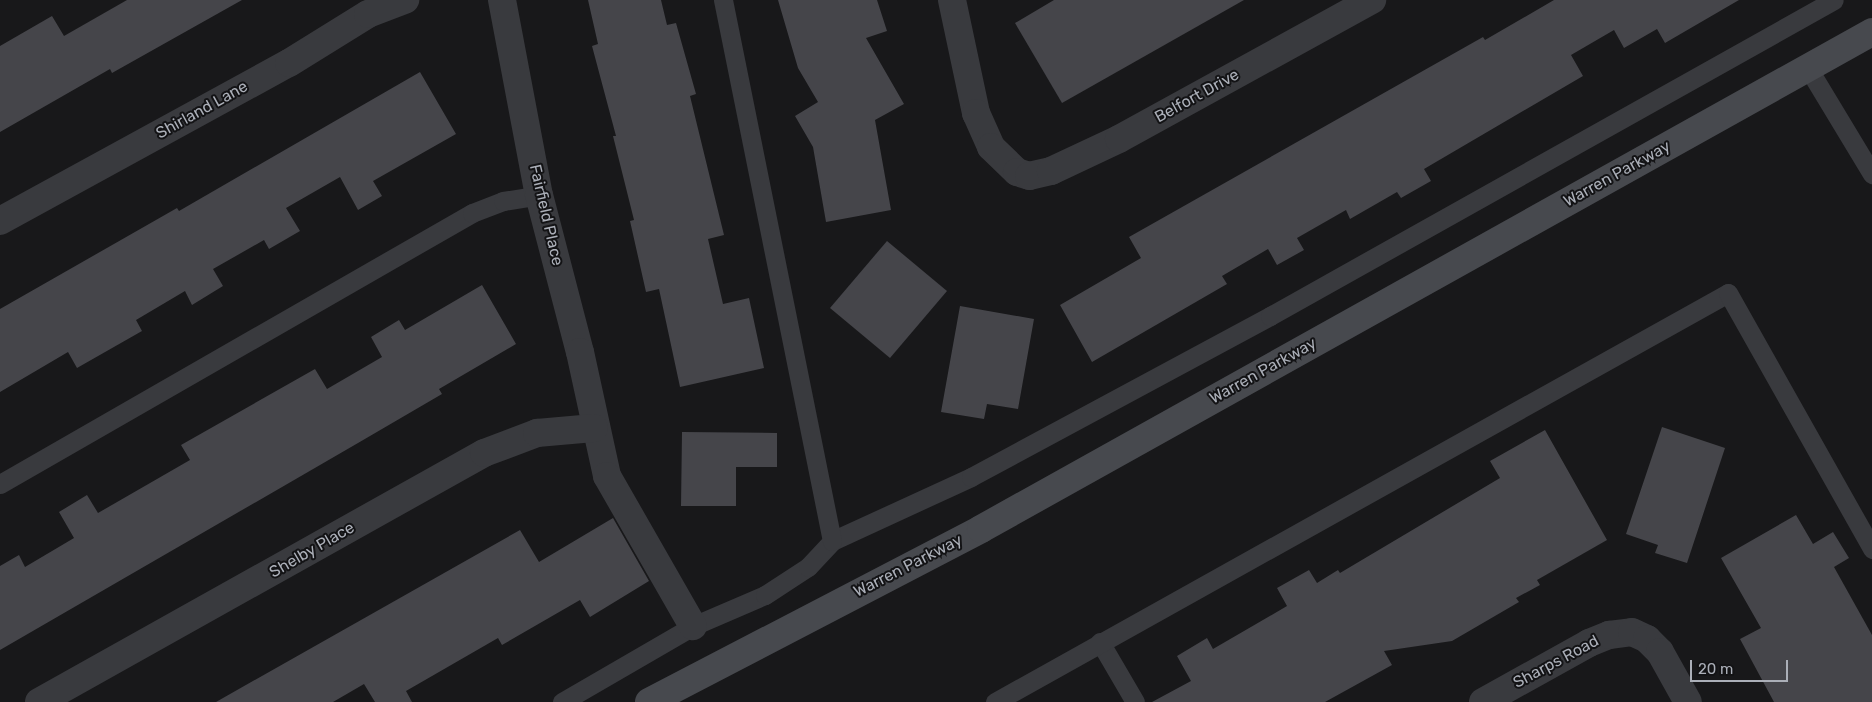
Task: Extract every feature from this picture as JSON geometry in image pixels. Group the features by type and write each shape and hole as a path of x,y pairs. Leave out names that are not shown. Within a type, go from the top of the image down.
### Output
{"main road":[{"name":"Warren Parkway","path":"650,702 981,528 1872,32"}],"street":[{"name":"Shirland Lane","path":"0,221 289,63 368,14 405,0"},
{"name":"Fairfield Place","path":"502,0 539,195 580,352 594,428 607,476 694,626"},
{"name":"Belfort Drive","path":"952,0 976,113 991,147 1017,172 1029,176 1051,171 1119,139 1372,0"},
{"name":"Shelby Place","path":"39,702 72,694 484,453 536,433 594,428"},
{"name":"Sharps Road","path":"1483,702 1589,642 1608,635 1632,632 1647,639 1660,652 1688,702"}],"lane":[{"path":"723,0 832,541"},
{"path":"562,702 694,626 765,595 808,567 832,541 971,477 1244,331 1834,0"},
{"path":"1808,68 1872,174"},
{"path":"0,484 472,213 503,201 539,195"},
{"path":"995,702 1728,293 1872,549"},
{"path":"1100,642 1135,702"}],"building":[{"path":"127,0 242,0 112,73 110,69 0,132 0,46 52,16 64,36"},
{"path":"588,0 661,0 667,25 676,23 696,94 690,96 724,235 708,239 723,304 749,298 764,368 680,387 659,289 646,292 630,221 634,220 613,136 616,136 592,46 598,44"},
{"path":"778,0 877,0 887,31 866,38 904,104 875,120 891,210 826,222 813,147 795,116 818,102 798,68"},
{"path":"1054,0 1244,0 1062,103 1015,23"},
{"path":"1554,0 1739,0 1665,43 1657,29 1624,48 1614,30 1571,55 1583,76 1424,169 1431,181 1401,198 1397,192 1350,219 1346,210 1297,238 1304,250 1277,265 1268,249 1222,276 1227,284 1092,362 1060,305 1141,258 1129,237 1483,37 1485,40"},
{"path":"420,72 456,134 373,181 382,196 358,210 340,177 286,208 300,231 269,249 264,240 213,269 223,286 192,305 185,291 136,320 142,331 77,368 68,352 0,392 0,309 177,208 179,211"},
{"path":"887,241 947,291 890,358 830,308"},
{"path":"482,285 516,344 439,389 442,394 0,650 0,566 19,555 25,567 74,538 59,512 87,495 98,513 190,460 181,445 315,369 327,389 382,357 371,337 399,320 405,330"},
{"path":"960,306 1034,319 1018,409 987,404 984,419 941,412"},
{"path":"1662,427 1725,448 1687,563 1655,553 1658,545 1626,534"},
{"path":"1545,430 1607,540 1537,580 1540,585 1516,598 1519,602 1452,641 1384,651 1392,665 1325,702 1152,702 1191,681 1177,656 1207,638 1213,649 1287,606 1277,588 1309,570 1317,583 1338,570 1340,573 1500,478 1490,461"},
{"path":"682,432 777,433 777,467 736,467 736,506 681,506"},
{"path":"1796,515 1813,544 1833,532 1849,558 1834,567 1872,635 1872,702 1774,702 1740,639 1761,628 1721,558"},
{"path":"613,518 649,581 590,617 580,600 502,645 498,638 406,691 412,702 375,702 364,684 333,702 216,702 520,530 539,562"}]}
